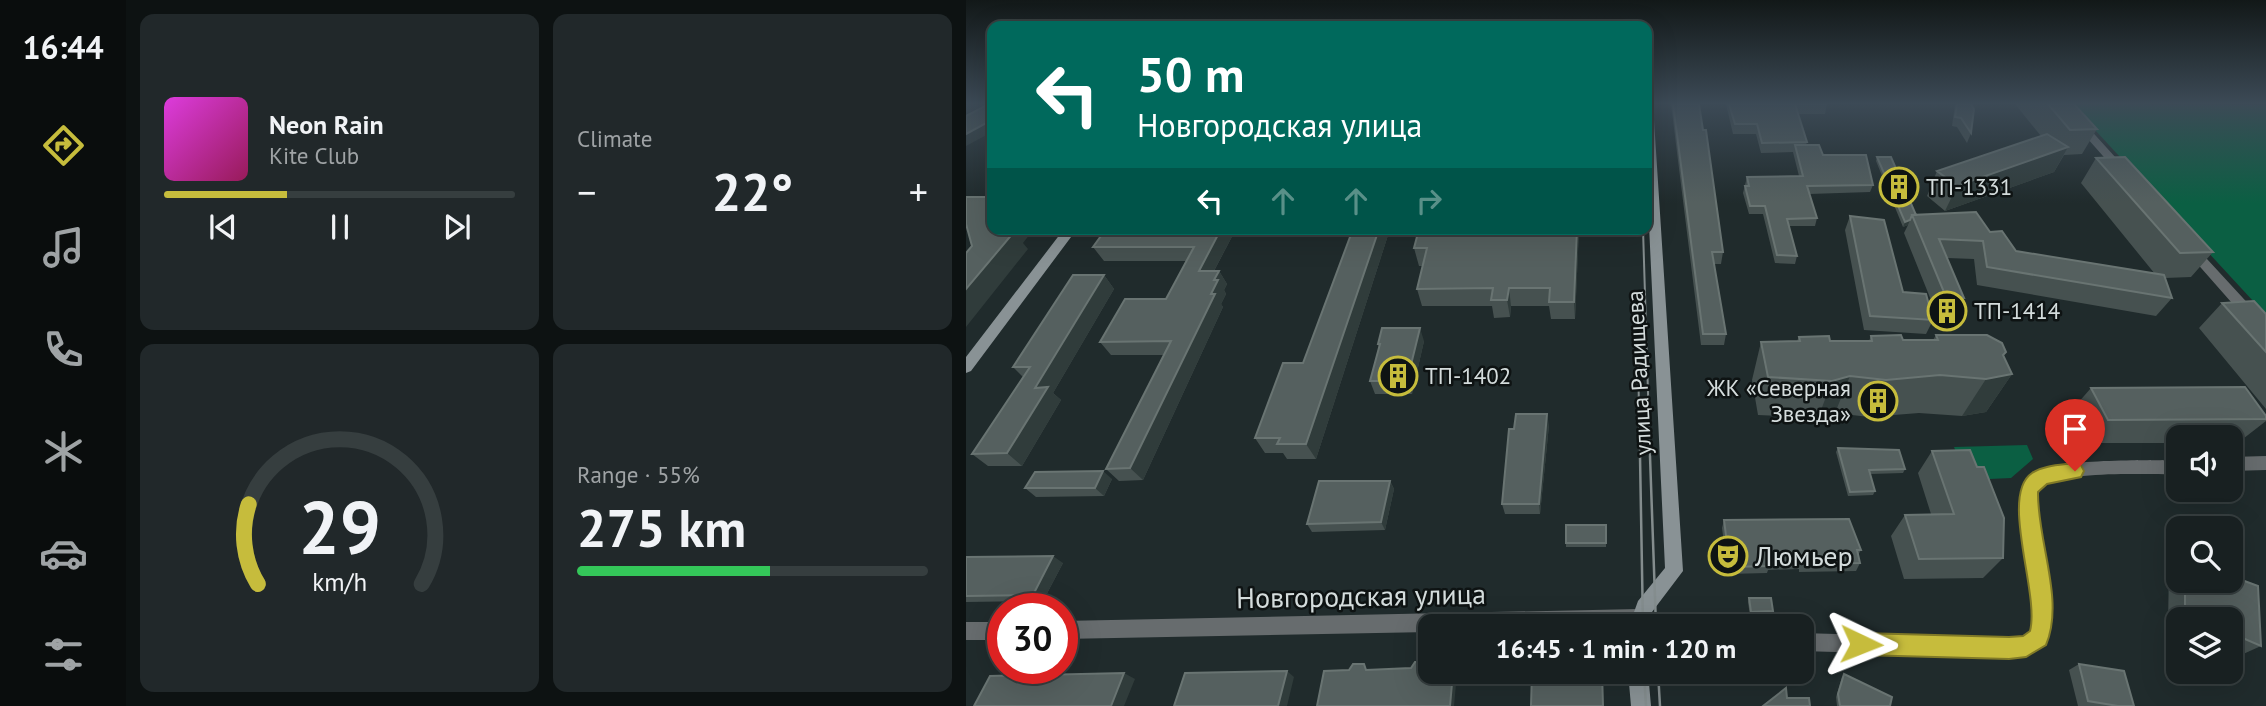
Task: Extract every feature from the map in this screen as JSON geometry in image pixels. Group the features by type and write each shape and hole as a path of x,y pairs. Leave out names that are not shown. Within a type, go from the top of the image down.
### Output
{"street":[{"path":"2091,137 2135,186"},
{"name":"улица Радищева","path":"1644,614 1674,571 1652,176"},
{"path":"966,367 1066,235"},
{"path":"2182,238 2266,332"},
{"path":"2243,464 2266,463"},
{"path":"1814,642 2009,648 2026,646 2038,638 2043,620 2028,514 2029,491 2036,480 2053,473 2166,468"},
{"name":"Новгородская улица","path":"1078,630 1418,625"},
{"path":"966,631 987,631"},
{"path":"1639,684 1641,706"}],"green space":[{"path":"2101,137 2266,137 2266,315"},
{"path":"2027,445 2033,459 2011,478 1967,480 1954,447"}],"building":[{"path":"1677,137 1707,137 1723,252 1712,252 1726,334 1703,334"},
{"path":"1760,137 1805,137 1807,142 1762,143"},
{"path":"2038,137 2052,137 2068,147 1957,186 1937,171"},
{"path":"1795,145 1819,145 1823,155 1866,155 1873,185 1807,186 1817,218 1787,219 1797,256 1777,255 1765,206 1750,206 1745,186 1749,186 1747,177 1803,176"},
{"path":"1877,157 1891,157 1916,215 1912,215 1910,220 1905,222"},
{"path":"2125,157 2213,252 2180,253 2096,158"},
{"path":"966,197 987,197 987,235 1011,235 966,289 966,253 972,246 966,224"},
{"path":"1976,212 1990,232 2002,231 2016,251 2164,275 2172,298 1987,267 1983,241 1939,239 1964,298 1946,297 1912,215"},
{"path":"1850,216 1884,220 1903,292 1926,294 1933,320 1870,316"},
{"path":"1102,235 1218,235 1199,271 1219,271 1211,294 1215,294 1130,468 1106,469 1171,341 1100,342 1125,299 1166,299 1194,247 1093,247"},
{"path":"1351,235 1377,235 1306,444 1277,444 1280,438 1255,438 1283,363 1303,363"},
{"path":"1417,235 1577,235 1574,302 1549,302 1550,288 1509,288 1507,300 1491,300 1493,288 1417,289 1427,248 1414,248"},
{"path":"1073,275 1104,275 1035,388 1048,387 1007,453 972,454 1030,367 1013,367"},
{"path":"2254,301 2266,314 2266,352 2222,303"},
{"name":"ТП-1402","path":"1382,328 1420,328 1407,381 1370,381"},
{"path":"1901,335 1903,340 1938,340 1936,335 1987,335 2002,343 2006,352 2003,355 2012,374 1986,379 1940,375 1886,380 1850,376 1832,381 1768,377 1761,342 1800,341 1799,337 1829,336 1830,341 1872,341 1871,336"},
{"path":"2245,387 2266,419 2108,420 2091,388"},
{"path":"1516,414 1547,414 1539,504 1502,504 1509,429 1514,429"},
{"path":"1838,448 1899,450 1905,469 1869,470 1875,491 1850,492"},
{"path":"1970,450 1977,467 1984,467 2004,518 2003,558 1919,559 1905,515 1954,514 1932,451"},
{"path":"1103,471 1095,488 1025,488 1035,472"},
{"path":"1319,481 1390,481 1381,522 1307,524"},
{"path":"1849,519 1861,550 1857,550 1860,563 1770,563 1770,566 1730,567 1724,520"},
{"path":"1566,525 1606,525 1606,543 1566,543"},
{"path":"1053,556 1034,593 966,596 966,557"},
{"path":"2243,580 2258,586 2261,646 2243,638 2243,607 2185,607 2185,593 2243,593"},
{"path":"1749,598 1771,598 1773,611 1751,612"},
{"path":"1418,662 1418,684 1452,684 1450,706 1317,706 1324,671 1349,670 1353,664 1364,664 1366,670 1411,668"},
{"path":"2079,664 2124,671 2134,706 2088,701"},
{"path":"1287,671 1278,706 1174,706 1185,673"},
{"path":"1124,673 1111,706 974,706 987,682 987,684 1078,684 1078,674"},
{"path":"1844,674 1892,697 1890,706 1840,706 1838,694"},
{"path":"1532,684 1602,684 1603,706 1531,706"},
{"path":"1786,688 1787,698 1809,698 1810,706 1763,706"}],"tram line":[{"path":"1643,235 1650,458"},
{"path":"1638,359 1640,458"},
{"path":"1640,456 1643,614"},
{"path":"1650,456 1656,614"},
{"path":"1645,684 1646,706"},
{"path":"1659,684 1660,706"}],"place":[{"name":"ТП-1331","path":"1899,187"},
{"name":"ТП-1414","path":"1947,311"},
{"name":"ТП-1402","path":"1398,376"},
{"name":"ЖК «Северная Звезда»","path":"1878,401"},
{"name":"Люмьер","path":"1728,556"}],"route":[{"path":"1861,644 2009,648 2026,646 2038,638 2043,607 2028,514 2029,491 2036,480 2043,476 2075,471"}]}
